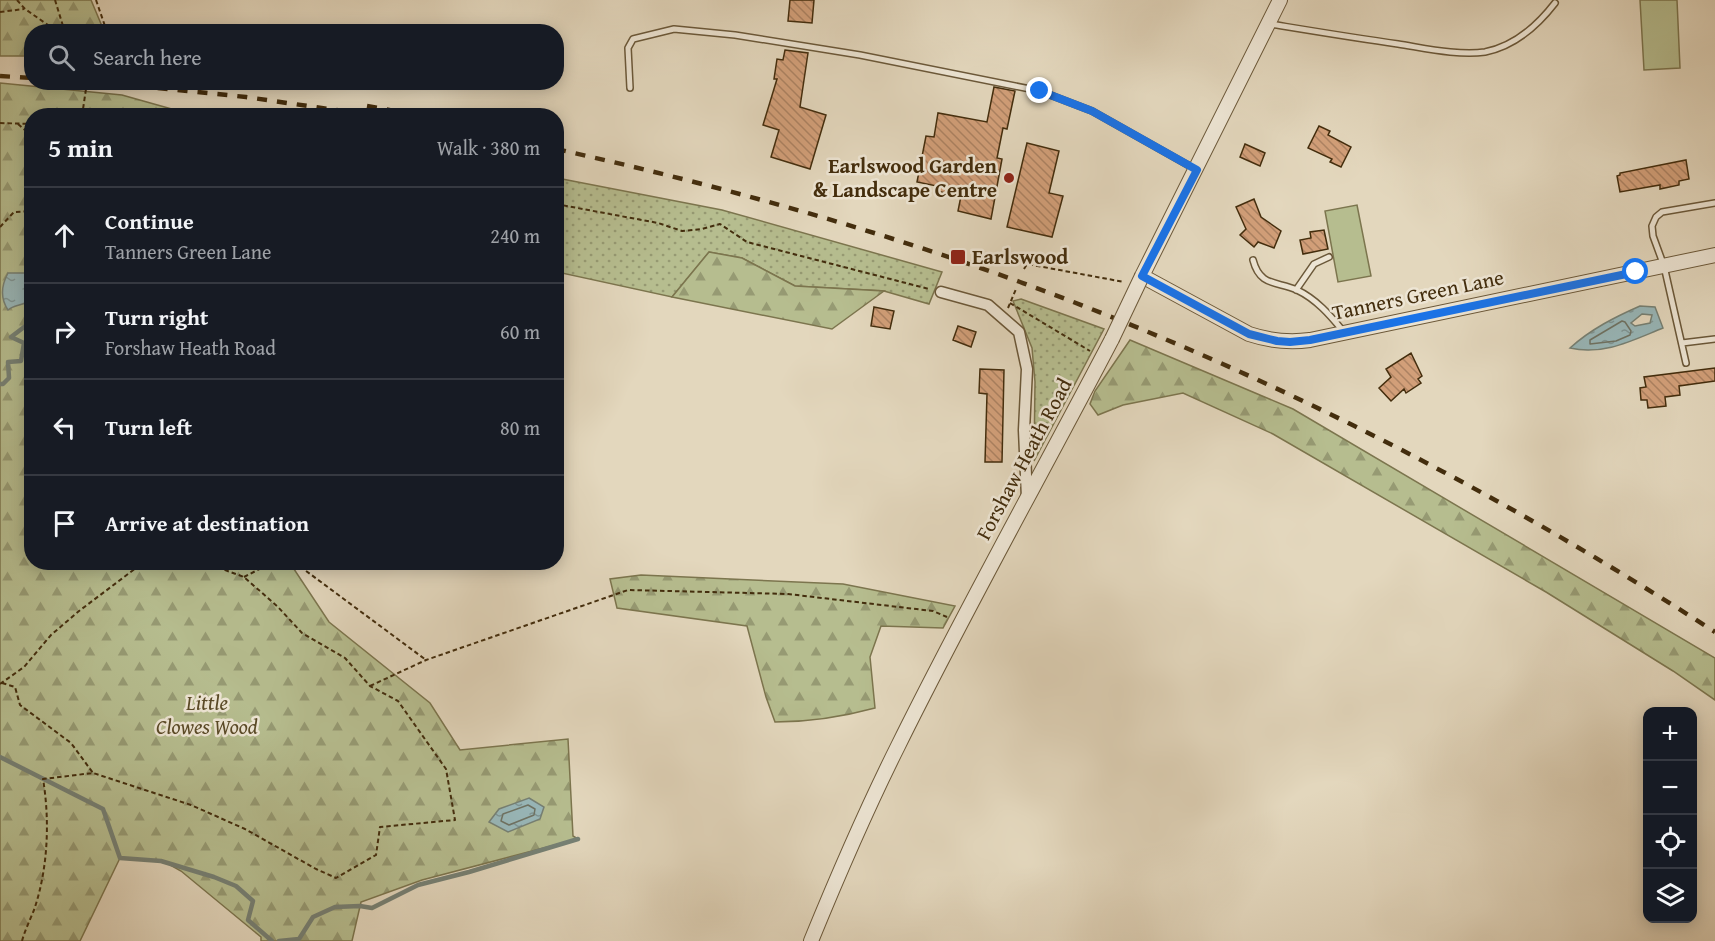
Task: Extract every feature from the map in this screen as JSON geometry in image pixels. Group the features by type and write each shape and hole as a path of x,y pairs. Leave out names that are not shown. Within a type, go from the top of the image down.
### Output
{"street":[{"name":"Forshaw Heath Road","path":"811,941 843,864 897,747 1112,339 1136,280 1197,170 1280,0"},
{"name":"Tanners Green Lane","path":"1136,280 1263,339 1290,342 1344,333 1715,255"},
{"path":"941,292 988,305 1019,332 1027,369 1024,430 1027,501"}],"lane":[{"path":"1269,24 1433,50 1485,52 1504,46 1521,36 1541,21 1555,3"},
{"path":"630,88 628,48 633,39 674,29 735,34 860,54 1040,91 1092,111 1197,170"},
{"path":"1686,363 1664,266 1653,236 1653,226 1656,217 1668,211 1715,203"},
{"path":"1296,290 1314,264 1329,257"},
{"path":"1253,260 1256,268 1266,280 1296,290 1326,311 1344,333"},
{"path":"1682,343 1715,339"}],"path":[{"path":"17,0 25,9 47,24"},
{"path":"55,0 62,24"},
{"path":"96,0 104,24"},
{"path":"0,12 25,9"},
{"path":"83,108 86,90"},
{"path":"0,123 24,124"},
{"path":"18,124 24,129"},
{"path":"564,205 658,223 682,231 720,224 747,242 941,292"},
{"path":"0,227 14,212 24,211"},
{"path":"1024,270 1027,264 1136,280"},
{"path":"1016,289 1010,303 1095,354"},
{"path":"1,684 24,667 51,635 134,570"},
{"path":"22,941 34,909 45,865 46,798 43,779 93,772 191,805 235,824 336,878 376,855 380,827 455,820 446,769 399,701 370,686 345,658 302,633 278,607 244,577 224,570"},
{"path":"244,577 258,570"},
{"path":"305,570 426,660"},
{"path":"370,686 426,660 628,590 788,594 933,611 961,622"},
{"path":"1,684 15,687 20,705 71,743 93,772"}],"green space":[{"path":"0,0 91,0 101,24 24,24 24,56 0,56"},
{"path":"1640,0 1677,0 1680,68 1644,70"},
{"name":"Little Clowes Wood","path":"0,83 24,85 24,90 71,90 122,95 168,108 24,108 24,570 295,570 329,622 430,703 460,750 568,739 573,836 578,839 422,880 361,902 352,941 261,941 261,937 181,871 165,862 120,858 80,941 0,941"},
{"path":"564,179 722,210 942,272 929,304 884,291 795,286 742,258 709,252 672,297 564,274"},
{"path":"1357,205 1371,276 1338,282 1325,211"},
{"path":"709,252 742,258 795,286 884,291 832,329 672,297"},
{"path":"1021,299 1104,329 1034,461 1035,382 1032,348 1013,301"},
{"path":"1130,340 1293,409 1715,658 1715,700 1673,671 1546,592 1273,434 1183,393 1123,405 1098,415 1090,404 1095,391"},
{"path":"641,575 843,584 955,606 943,628 881,626 870,657 875,708 825,718 775,722 747,626 617,608 610,579"}],"water":[{"path":"8,273 24,273 24,303 8,310 2,292"},
{"path":"1640,306 1655,307 1663,328 1618,346 1594,350 1570,348 1595,329","holes":["1642,314 1652,315 1650,323 1635,326 1631,323"]},
{"path":"529,798 544,807 540,819 508,832 489,822 499,809"}],"building":[{"path":"790,0 814,0 812,23 788,21"},
{"path":"785,50 808,53 800,107 826,115 810,169 771,157 779,130 763,125 777,79 774,79 777,59 783,60"},
{"path":"994,87 1015,91 1007,129 1003,128 997,158 1002,159 991,219 958,211 961,196 936,191 937,186 917,182 926,136 934,137 938,113 987,122"},
{"path":"1319,126 1330,131 1328,135 1351,147 1341,167 1330,162 1332,159 1308,148"},
{"path":"1027,143 1059,151 1049,193 1063,196 1052,237 1007,227"},
{"path":"1245,144 1265,153 1260,166 1240,157"},
{"path":"1686,160 1689,179 1679,181 1679,185 1660,189 1660,185 1620,192 1617,176 1620,173"},
{"path":"1254,199 1261,217 1281,231 1274,248 1258,242 1254,247 1240,235 1246,229 1236,207"},
{"path":"1324,230 1328,249 1303,254 1300,240 1311,238 1310,232"},
{"path":"874,307 894,311 890,329 871,326"},
{"path":"958,326 976,332 971,347 953,340"},
{"path":"1411,353 1422,376 1418,379 1421,383 1406,393 1404,389 1391,401 1379,388 1391,377 1386,369"},
{"path":"1715,368 1715,381 1679,386 1680,395 1665,397 1666,406 1648,408 1647,400 1641,400 1640,388 1646,387 1644,377"},
{"path":"980,369 1004,370 1002,462 985,462 987,394 979,393"}],"waterway":[{"path":"24,327 11,337 24,343"},
{"path":"0,384 9,378 8,362 21,361 24,343"},
{"path":"0,757 103,809 120,858 161,861 236,886 253,901 248,920 272,941"},
{"path":"279,941 299,939 313,917 335,907 372,908 418,885 578,839"}],"railway":[{"path":"0,76 24,78"},
{"path":"177,90 322,108"},
{"path":"367,106 378,108"},
{"path":"564,151 732,192 906,243 1020,282 1201,354 1290,395 1464,483 1549,530 1715,632"}],"place":[{"name":"Earlswood Garden & Landscape Centre","path":"1009,178"},
{"name":"Earlswood","path":"958,257"}],"route":[{"path":"1040,91 1092,111 1197,170 1142,276 1234,327 1263,339 1290,342 1310,340 1636,272"}]}
